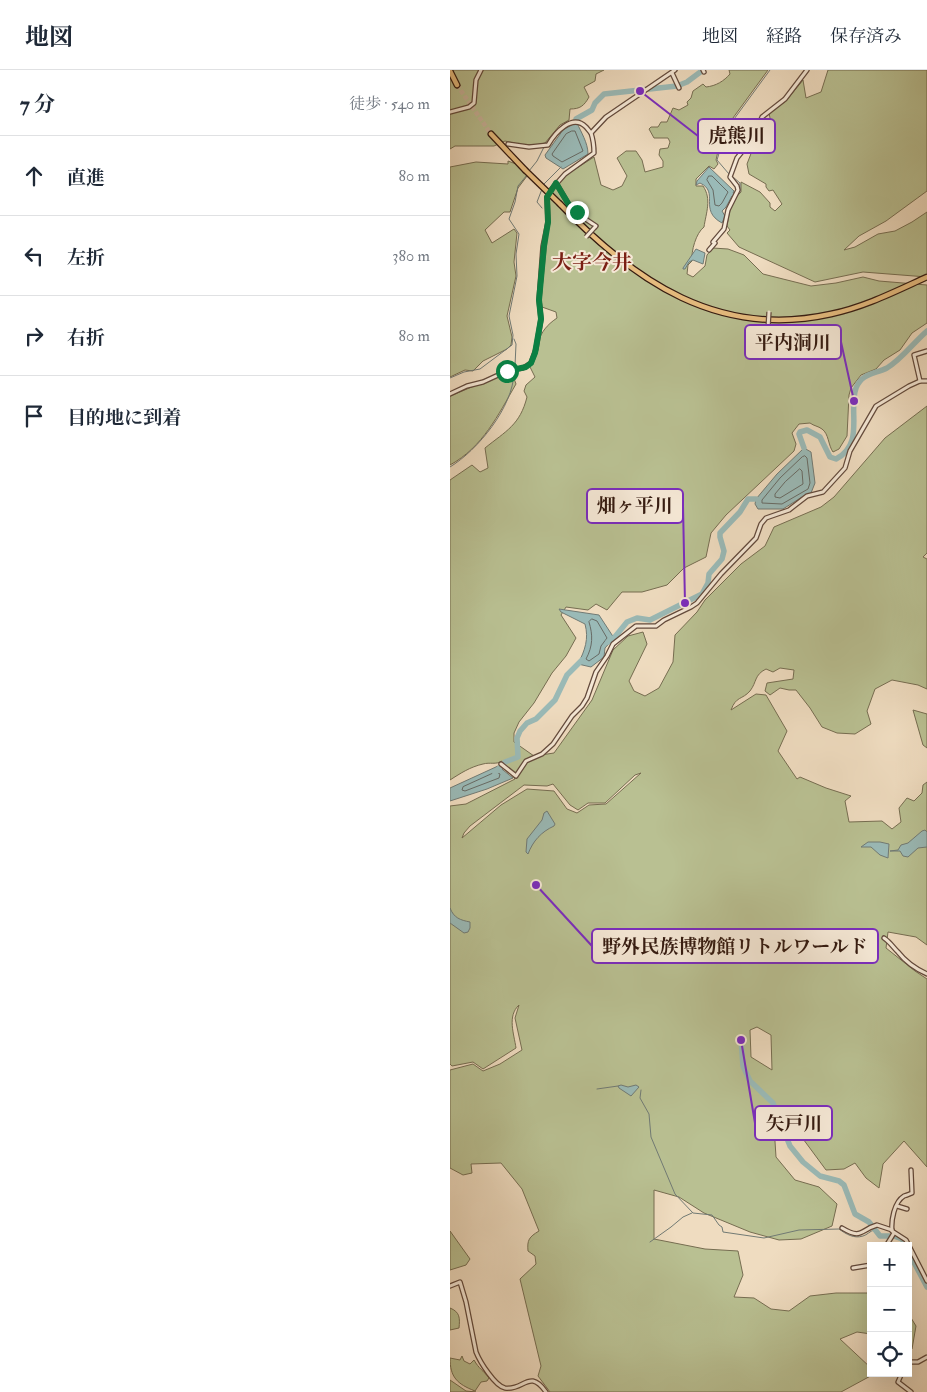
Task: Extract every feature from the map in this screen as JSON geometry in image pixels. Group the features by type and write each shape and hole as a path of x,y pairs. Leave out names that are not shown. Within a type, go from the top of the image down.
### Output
{"main road":[{"path":"450,70 457,86"},
{"path":"491,134 525,170 614,254 660,288 699,306 745,318 795,320 832,314 868,303 927,277"}],"street":[{"path":"450,112 469,107 474,103 476,80 481,70"},
{"path":"709,250 724,229 728,210 738,190 730,177 737,158 753,138 762,116 785,99 807,70"},
{"path":"591,132 606,117 673,71 678,86"},
{"path":"450,394 507,371 526,367 533,359 541,319 539,300 548,222 547,197 556,183 565,174 594,153 591,132 582,124 576,122 558,131 545,146 529,147 508,144"},
{"path":"556,183 572,210 596,226 586,236"},
{"path":"768,334 769,312"},
{"path":"920,381 914,355 927,351"},
{"path":"503,765 516,776 526,761 542,754 557,739 587,698 596,672 613,644 636,626 656,626 697,603 721,574 756,538 761,524 766,518 789,510 807,496 820,494 842,472 848,462 850,451 876,406 894,393 920,381 927,381"},
{"path":"884,938 910,964 927,974"},
{"path":"888,1242 893,1231 891,1220 897,1206 904,1196 912,1193 911,1170"},
{"path":"897,1206 907,1209"},
{"path":"842,1228 848,1232 860,1234 872,1226 893,1231 902,1236 906,1240 927,1282"},
{"path":"853,1268 867,1266"},
{"path":"450,1286 460,1282 476,1352 479,1360 498,1384 503,1388 510,1388 528,1381 534,1381 546,1392"},
{"path":"912,1362 918,1362 927,1358"},
{"path":"900,1377 898,1382 911,1392"}],"green space":[{"path":"450,70 604,70 596,74 595,81 584,87 589,97 585,103 579,108 570,109 569,120 560,125 545,143 522,145 505,141 494,146 455,146 450,149"},
{"path":"729,70 768,70 722,133 716,160 718,164 714,169 709,166 696,179 696,186 703,186 706,191 708,206 704,227 695,242 692,261 688,265 687,274 693,277 705,266 707,255 713,248 728,249 744,255 763,274 811,286 863,277 879,281 927,285 927,323 912,333 900,350 884,360 876,369 861,375 851,388 847,436 839,449 833,452 826,434 821,428 810,423 799,424 792,433 796,444 794,451 726,515 711,533 706,557 684,568 667,585 642,592 622,592 607,610 596,604 588,610 566,607 561,615 576,638 566,656 552,673 534,703 519,722 514,733 514,742 534,756 554,753 592,700 613,650 628,636 643,632 647,644 629,681 634,691 645,696 659,688 673,662 675,635 697,612 705,600 741,564 765,546 774,527 821,507 834,497 885,438 927,406 927,553 923,557 927,559 927,689 918,685 892,680 875,689 867,711 871,724 855,734 837,733 822,727 796,690 780,688 770,695 765,691 767,683 793,679 794,670 780,668 773,672 766,669 762,671 750,691 737,700 731,710 756,694 766,695 787,731 778,751 797,779 800,777 851,796 845,801 849,822 882,821 892,829 901,822 899,808 907,798 914,801 922,793 923,785 927,782 927,945 916,937 888,932 886,948 927,979 927,1167 904,1141 883,1164 879,1188 866,1178 855,1163 844,1169 826,1170 795,1128 774,1126 776,1157 795,1180 819,1187 837,1204 832,1226 801,1239 779,1240 750,1232 704,1213 679,1197 654,1190 654,1239 705,1249 738,1251 743,1275 734,1297 754,1298 771,1309 789,1311 810,1296 836,1293 867,1293 867,1333 857,1332 840,1339 867,1364 867,1377 869,1377 841,1392 550,1392 538,1376 541,1366 520,1279 536,1264 535,1256 528,1251 528,1244 529,1239 539,1231 522,1189 501,1163 471,1164 472,1173 463,1175 450,1168 450,1070 473,1064 483,1071 500,1064 522,1050 515,1018 519,1005 515,1009 512,1020 516,1048 483,1069 473,1062 452,1066 450,1064 450,806 466,804 515,779 502,761 474,767 450,780 450,480 472,465 480,472 488,468 485,448 511,427 524,407 527,397 524,391 526,385 535,377 530,367 541,334 557,318 556,312 542,307 541,299 549,221 549,199 555,187 566,175 594,157 601,185 613,190 622,186 627,176 617,158 626,151 636,151 642,160 645,172 663,167 663,161 659,155 660,149 668,148 670,142 668,138 654,138 649,129 651,127 658,127 661,122 667,122 673,108 679,110 688,105 687,102 691,98 693,91 703,84 706,87 713,86 730,74","holes":["641,773 606,804 589,805 577,813 567,809 554,791 527,789 501,805 462,838 470,826 524,785 547,786 553,784 570,805 578,810 588,803 605,803 635,775","757,1027 771,1035 772,1070 751,1057 750,1030"]},
{"path":"828,70 927,70 927,191 886,221 859,236 844,250 855,247 878,234 895,231 927,212 927,277 863,272 815,282 739,247 727,233 730,230 727,226 730,212 735,199 741,192 741,182 760,192 775,211 782,204 773,190 769,191 766,184 749,174 747,164 752,151 758,145 759,140 771,123 769,113 786,101 803,80 806,98 821,92"},
{"path":"508,161 516,164 527,176 518,188 510,212 504,212 485,230 492,243 514,229 517,233 514,262 516,276 507,316 512,337 511,345 483,361 473,371 465,370 450,377 450,167 476,162 508,164"},
{"path":"508,372 512,373 516,384 496,419 472,449 450,465 450,396"},
{"path":"913,710 927,714 927,748 923,745"},
{"path":"450,1231 470,1259 466,1265 450,1270"},
{"path":"450,1308 458,1313 459,1328 450,1330"},
{"path":"912,1320 916,1326 912,1349"},
{"path":"462,1356 464,1361 470,1364 474,1360 489,1378 487,1381 481,1382 475,1391 459,1382 451,1370 450,1358 460,1360"},
{"path":"450,1380 466,1391 476,1392 450,1392"}],"water":[{"path":"577,123 584,138 588,154 563,169 546,158 545,155 563,130"},
{"path":"709,167 735,194 722,211 725,216 722,223 711,213 706,187 700,183 696,185 697,181"},
{"path":"696,249 705,253 703,264 693,260 683,269 683,268"},
{"path":"804,448 811,452 815,483 811,493 783,509 758,509 755,504 756,499 777,474"},
{"path":"559,609 599,615 614,638 605,648 604,657 591,667 578,664 586,644 585,624 561,612"},
{"path":"498,766 513,778 450,801 450,788"},
{"path":"547,811 555,824 538,837 528,854 526,852 527,839"},
{"path":"925,830 927,832 927,847 918,848 908,857 903,856 900,851 890,851 898,850 901,845 908,843"},
{"path":"868,842 889,844 888,858 880,855 871,847 861,847"},
{"path":"450,908 458,918 470,922 468,932 464,933 450,923"},
{"path":"636,1085 639,1087 631,1096 619,1088 618,1086 628,1087"}],"waterway":[{"path":"576,123 576,119 592,110 595,103 604,94 677,86 687,82 703,70"},
{"path":"729,174 717,160 726,130 770,70"},
{"path":"546,144 561,126 576,119"},
{"path":"529,171 544,147"},
{"path":"543,185 561,167"},
{"path":"450,378 464,372 480,369 512,345 513,335 509,316 517,276 516,254 519,234 509,219 518,186 527,175"},
{"path":"733,177 740,183 740,191"},
{"path":"542,189 537,202 542,208"},
{"path":"804,448 799,434 807,430 820,437 830,457 836,459 845,453 853,436 854,397 859,383 865,377 887,368 927,331"},
{"path":"514,339 516,344 515,366"},
{"path":"450,467 472,450 501,413 508,400 514,373"},
{"path":"608,642 614,638 627,622 637,618 650,620 702,594 708,583 709,574 722,559 724,551 720,533 740,512 748,499 756,499"},
{"path":"495,773 505,762 518,757 517,738 520,731 527,723 536,719 555,700 567,675 582,660"},
{"path":"741,1040 743,1066 750,1081 773,1103 790,1146 803,1162 820,1176 839,1181 844,1185 855,1214 869,1222 880,1236 889,1236"},
{"path":"597,1089 618,1086"},
{"path":"641,1090 640,1098 649,1114 651,1137 675,1194 693,1213 712,1215 722,1227 723,1232 764,1238 799,1230 839,1229 847,1234 860,1237 874,1230"},
{"path":"650,1242 683,1217 692,1213"},
{"path":"894,1236 902,1239 904,1242"},
{"path":"912,1259 927,1287"}],"tunnel":[{"path":"457,85 491,134"}],"place":[{"name":"虎熊川","path":"640,91"},
{"name":"平内洞川","path":"854,401"},
{"name":"畑ヶ平川","path":"685,603"},
{"name":"野外民族博物館リトルワールド","path":"536,885"},
{"name":"矢戸川","path":"741,1040"}],"district":[{"name":"大字今井","path":"592,262"}],"route":[{"path":"507,371 526,367 531,363 535,353 541,319 539,300 548,222 547,197 556,183 572,210 577,212"}]}
